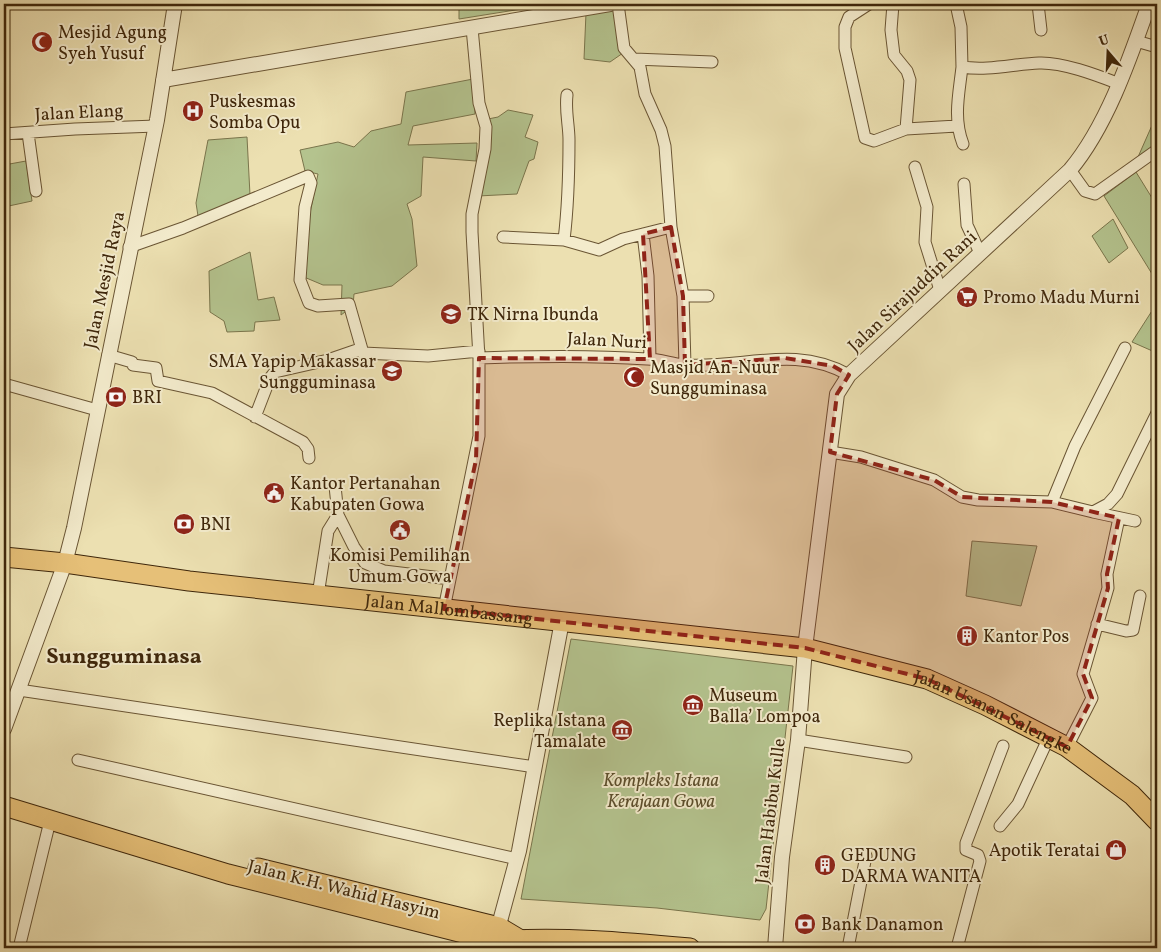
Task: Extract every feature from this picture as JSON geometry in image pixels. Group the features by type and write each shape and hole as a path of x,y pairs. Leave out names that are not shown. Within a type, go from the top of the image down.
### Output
{"highway":[{"name":"Jalan Mallombassang","path":"4,557 65,562 189,580 319,584 444,609 805,648"},
{"name":"Jalan Usman Salengke","path":"805,648 928,679 1049,737 1067,747 1132,794 1157,821"},
{"name":"Jalan K.H. Wahid Hasyim","path":"4,794 496,939"},
{"name":"Jalan K.H. Wahid Hasyim","path":"4,806 228,874 496,939"},
{"path":"496,939 690,948"}],"street":[{"name":"Jalan Mesjid Raya","path":"4,729 65,562 129,247 156,126 175,4"},
{"path":"163,80 610,4"},
{"path":"618,4 624,48 640,67 645,94 664,137 671,227 683,296 685,365"},
{"path":"869,4 849,17 845,27 845,48 865,138 874,142 906,129 957,126"},
{"path":"892,4 894,55 907,70 910,80 906,129"},
{"path":"956,4 961,27 962,67 957,126 963,144"},
{"path":"1038,4 1041,30"},
{"name":"Jalan Sirajuddin Rani","path":"805,648 837,394 849,375 1070,170 1095,136 1136,41 1149,4"},
{"path":"444,609 476,460 479,421 479,355 473,285 472,214 485,149 486,127 479,103 472,28"},
{"path":"1136,41 1157,48"},
{"path":"634,59 712,62"},
{"path":"962,67 992,68 1042,63 1091,74 1118,83"},
{"path":"564,240 569,172 569,136 566,114 567,94"},
{"name":"Jalan Elang","path":"4,134 156,126"},
{"path":"28,132 36,191"},
{"path":"1070,170 1085,191 1095,194 1157,150"},
{"path":"915,166 927,207 925,242 940,290"},
{"path":"129,247 183,228 308,176 311,184 305,207 300,280 309,303 318,306 349,304 353,313 360,349 328,360 275,372 270,378 255,417"},
{"path":"964,184 967,225 980,253"},
{"path":"503,236 564,240 599,250 643,234 671,227"},
{"path":"643,234 648,276 650,359"},
{"path":"683,296 708,296"},
{"path":"1052,502 1075,446 1126,348"},
{"name":"Jalan Nuri","path":"360,349 363,353 370,354 428,356 569,355 650,359 685,365 728,365 785,358 822,362 849,375"},
{"path":"108,356 132,362 133,365 156,368 158,381 212,393 304,442 308,449 309,458"},
{"path":"4,384 96,410"},
{"path":"1093,512 1108,504 1117,494 1157,413"},
{"path":"830,452 861,457 934,480 962,497 978,500 1052,502 1135,521"},
{"path":"335,486 338,515 354,547 365,563 375,569 450,579"},
{"path":"319,584 328,531 338,515"},
{"path":"1067,747 1092,698 1083,674 1108,588 1107,574 1120,518"},
{"path":"1097,624 1126,632 1132,630 1140,596"},
{"path":"496,939 517,859 562,621"},
{"name":"Jalan Habibu Kulle","path":"775,948 782,857 798,740 805,648"},
{"path":"19,690 535,767"},
{"path":"1000,826 1018,804 1049,737"},
{"path":"798,740 906,757"},
{"path":"957,948 980,861 978,855 966,850 966,842 1002,746"},
{"path":"78,760 517,859"},
{"path":"19,948 50,821"},
{"path":"848,948 866,856"}],"highlighted area":[{"path":"671,227 683,296 685,365 785,358 833,366 849,375 837,394 830,452 934,480 962,497 1052,502 1119,518 1107,574 1108,588 1083,674 1092,698 1067,747 927,679 805,648 444,609 476,460 479,358 650,359 643,234"}],"green space":[{"path":"459,4 553,4 459,19"},
{"path":"616,5 623,53 610,62 584,59 586,13"},
{"path":"473,79 475,114 413,126 408,145 477,143 476,161 423,157 421,196 407,204 412,219 417,266 392,286 354,294 353,306 341,315 342,285 323,285 304,277 308,223 318,174 305,171 300,150 338,142 354,147 371,131 401,124 406,92"},
{"path":"508,110 533,115 525,137 538,142 534,159 529,161 517,194 478,196 488,119 498,117"},
{"path":"1157,114 1157,145 1138,157"},
{"path":"247,137 250,195 198,216 196,203 208,140"},
{"path":"26,161 32,201 4,207 4,165"},
{"path":"1136,172 1157,206 1157,282 1104,196"},
{"path":"1113,219 1128,248 1109,263 1092,236"},
{"path":"250,252 258,300 274,297 280,320 255,322 254,331 227,332 224,321 210,312 209,271"},
{"path":"1157,303 1157,353 1132,342"},
{"path":"972,541 1037,546 1021,606 966,596"},
{"name":"Kompleks Istana Kerajaan Gowa","path":"571,639 793,666 766,909 760,920 657,908 521,899"}],"place":[{"name":"Mesjid Agung Syeh Yusuf","path":"42,42"},
{"name":"Puskesmas Somba Opu","path":"193,111"},
{"name":"Promo Madu Murni","path":"967,297"},
{"name":"TK Nirna Ibunda","path":"451,314"},
{"name":"SMA Yapip Makassar Sungguminasa","path":"392,371"},
{"name":"Masjid An-Nuur Sungguminasa","path":"634,377"},
{"name":"BRI","path":"116,397"},
{"name":"Kantor Pertanahan Kabupaten Gowa","path":"274,493"},
{"name":"BNI","path":"184,524"},
{"name":"Komisi Pemilihan Umum Gowa","path":"400,530"},
{"name":"Kantor Pos","path":"967,636"},
{"name":"Museum Ballaʼ Lompoa","path":"693,705"},
{"name":"Replika Istana Tamalate","path":"622,730"},
{"name":"Apotik Teratai","path":"1116,850"},
{"name":"GEDUNG DARMA WANITA","path":"825,865"},
{"name":"Bank Danamon","path":"805,924"}],"district":[{"name":"Sungguminasa","path":"124,655"}]}
